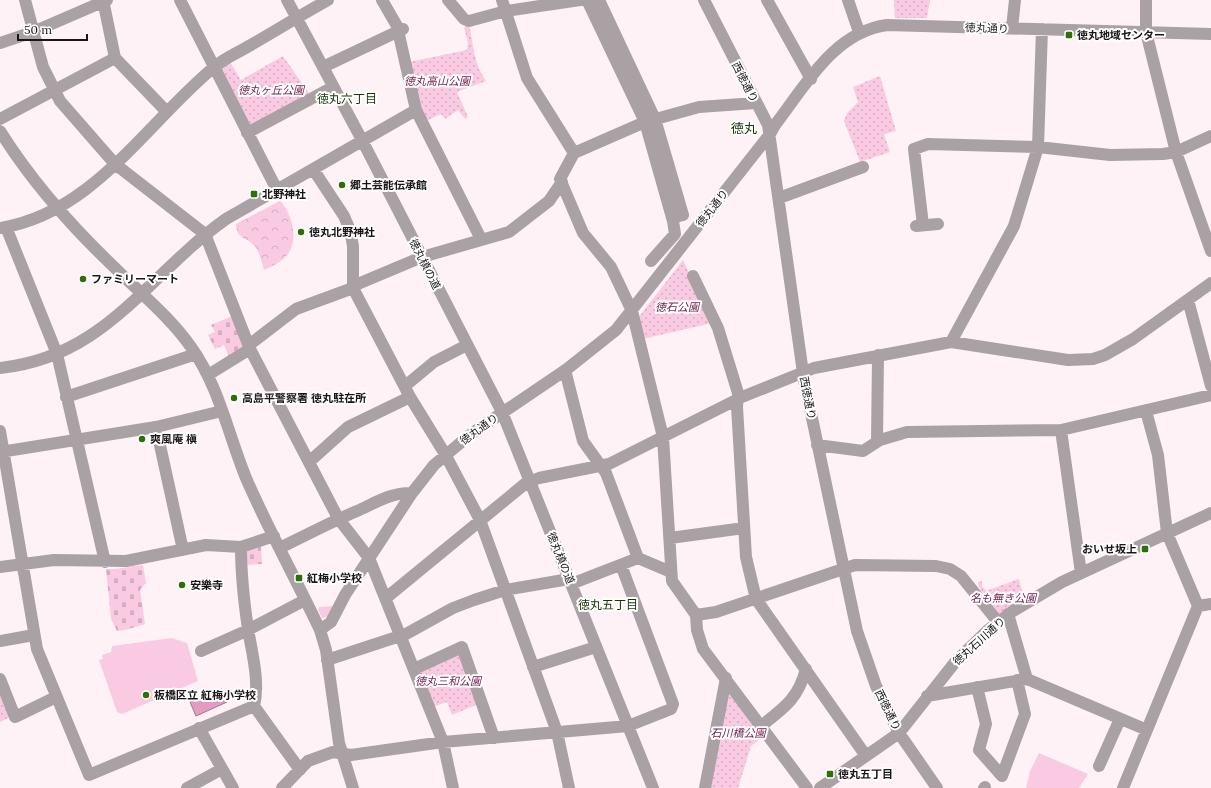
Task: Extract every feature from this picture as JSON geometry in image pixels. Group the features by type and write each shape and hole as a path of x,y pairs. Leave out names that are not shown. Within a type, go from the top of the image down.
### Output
{"street":[{"path":"25,0 43,67 53,89 68,112 115,164 205,234 250,347 338,518 369,558 443,742 453,788"},
{"path":"180,0 276,190"},
{"name":"徳丸槙の道","path":"287,0 362,140 502,412 653,788"},
{"path":"105,562 57,354 3,228 32,220 56,208 88,188 115,164 214,67 328,0"},
{"path":"382,0 401,30 416,110 480,239"},
{"path":"448,0 464,18 469,21 504,5 580,0"},
{"path":"587,0 650,120"},
{"path":"599,0 650,120 672,218 675,234 651,261"},
{"name":"西徳通り","path":"704,0 768,125 803,371 842,568 861,645 876,686 899,733 937,788"},
{"path":"767,0 811,79"},
{"path":"848,0 859,32"},
{"path":"1012,28 1015,0"},
{"path":"1146,0 1146,32 1176,152 1211,251"},
{"path":"0,43 33,32 104,1 115,58 167,112"},
{"path":"504,5 527,78 574,153"},
{"name":"徳丸通り","path":"320,630 331,622 341,601 423,477 445,454 502,412 565,370 612,334 632,311 770,134 831,53 846,40 873,26 887,25 1211,34"},
{"path":"951,342 1014,226 1038,147 1042,29"},
{"path":"323,67 401,30"},
{"path":"0,119 53,89 115,58"},
{"path":"247,133 333,87"},
{"path":"756,103 699,106 650,120 574,153 560,178 583,232 611,267 632,311 663,437 672,581 696,615 700,643 807,788"},
{"path":"0,368 31,362 57,354 83,341 102,328 205,234 226,219 416,110"},
{"path":"0,131 34,182 56,208 90,244 172,323 196,354 208,375 247,478 320,630 327,660 342,753 353,788"},
{"path":"938,224 920,225 911,149 928,144 1038,147 1110,155 1176,152 1211,136"},
{"path":"779,198 863,167"},
{"path":"313,168 344,216 350,230 353,246 353,287 407,392 445,454 480,520 557,732 568,788"},
{"path":"208,375 250,347 296,309 353,287 422,257 480,239 509,232 549,201 562,182"},
{"path":"694,276 718,328 738,394 746,556 756,599 866,756"},
{"path":"386,598 480,520 530,482 602,466 738,399 803,371 878,355 951,342 1068,360 1093,359 1115,350 1211,283"},
{"path":"1188,300 1211,386"},
{"path":"309,462 348,427 407,392 434,362 467,345"},
{"path":"66,397 196,354"},
{"path":"877,442 878,355"},
{"path":"565,370 583,441 602,466 638,558"},
{"path":"817,445 864,451 877,442 907,432 1062,430 1211,395"},
{"path":"2,452 156,427 222,410"},
{"path":"1123,788 1198,606 1167,533 1158,455 1146,411"},
{"path":"156,427 183,550"},
{"path":"1062,430 1081,573"},
{"path":"0,431 2,452 37,649 88,775 254,706"},
{"path":"280,548 338,518 393,495 412,493"},
{"name":"徳丸石川通り","path":"820,788 899,733 956,661 1008,614 1047,590 1081,573 1211,513"},
{"path":"670,538 744,528"},
{"path":"0,567 54,560 105,562 126,561 206,545 241,547 274,536"},
{"path":"241,547 241,580 255,678 256,697 254,706 300,770"},
{"path":"327,660 401,636 453,608 505,590 570,582 638,558 671,572"},
{"path":"282,788 308,761 333,752 351,755 443,742 628,726 671,709 673,704 621,565"},
{"path":"696,615 716,612 842,568 855,565 936,566 950,569 965,579 998,622"},
{"path":"201,651 306,600"},
{"path":"1198,606 1211,604"},
{"path":"977,687 986,724 979,750 997,775 1002,776 1025,714 1022,679 1008,614"},
{"path":"0,641 34,635"},
{"path":"414,669 462,647 494,738"},
{"path":"533,667 596,647"},
{"path":"761,726 794,698 800,689 806,669"},
{"path":"705,788 726,678"},
{"path":"0,679 15,717 56,697"},
{"path":"927,696 1022,679 1147,730"},
{"path":"1099,766 1120,719"},
{"path":"199,728 233,788"},
{"path":"187,788 222,769"}],"green space":[{"path":"894,0 930,0 927,18 895,18"},
{"name":"徳丸高山公園","path":"469,25 474,54 486,81 457,92 468,117 465,119 458,110 445,119 441,114 426,121 419,106 409,62 467,50 468,43 464,27"},
{"name":"徳丸ヶ丘公園","path":"283,56 311,96 253,127 248,125 220,72 222,66 230,62 241,80"},
{"path":"880,76 896,131 884,134 890,152 860,162 844,121 847,113 858,102 853,87"},
{"path":"280,201 291,219 293,226 293,241 286,257 277,264 264,270 256,248 241,236 236,224"},
{"name":"徳石公園","path":"683,260 712,323 643,339 638,318"},
{"path":"232,316 244,344 242,349 229,357 224,345 215,349 208,335 215,332 211,325"},
{"path":"261,546 262,564 245,565 246,551"},
{"path":"143,565 146,583 140,590 145,624 117,631 111,619 106,569"},
{"name":"名も無き公園","path":"1019,579 1024,599 999,616 979,587 978,582 982,581 982,586 986,591"},
{"path":"333,606 329,617 322,618 318,610 319,607"},
{"path":"172,638 187,643 198,681 122,714 117,712 99,660 103,659 102,655 111,652 112,646"},
{"name":"徳丸三和公園","path":"456,653 461,656 478,704 452,715 447,702 432,707 420,674 421,669"},
{"path":"0,691 10,717 0,722"},
{"name":"石川橋公園","path":"726,694 732,694 764,736 751,746 738,788 709,788"},
{"path":"1039,753 1088,774 1079,788 1026,788 1030,771"}],"shaded area":[{"path":"222,689 227,702 196,716 190,702"}],"place":[{"name":"徳丸地域センター","path":"1069,35"},
{"name":"郷土芸能伝承館","path":"342,185"},
{"name":"北野神社","path":"254,194"},
{"name":"徳丸北野神社","path":"301,232"},
{"name":"ファミリーマート","path":"83,279"},
{"name":"高島平警察署 徳丸駐在所","path":"234,398"},
{"name":"爽風庵 槇","path":"142,439"},
{"name":"おいせ坂上","path":"1145,549"},
{"name":"紅梅小学校","path":"299,578"},
{"name":"安樂寺","path":"182,585"},
{"name":"板橋区立 紅梅小学校","path":"146,695"},
{"name":"徳丸五丁目","path":"830,774"}],"district":[{"name":"徳丸六丁目","path":"347,99"},
{"name":"徳丸","path":"744,128"},
{"name":"徳丸五丁目","path":"608,605"}]}
